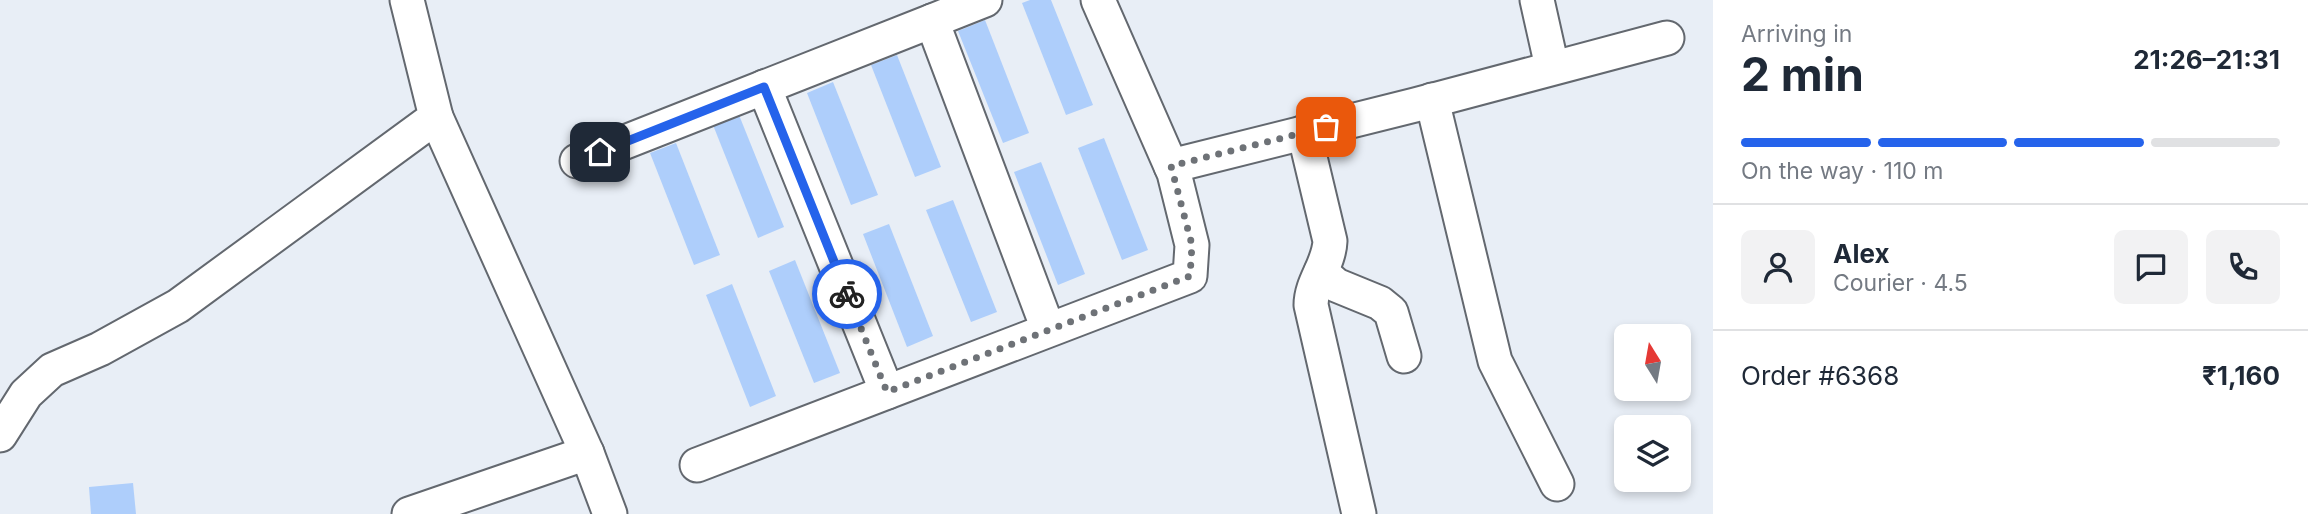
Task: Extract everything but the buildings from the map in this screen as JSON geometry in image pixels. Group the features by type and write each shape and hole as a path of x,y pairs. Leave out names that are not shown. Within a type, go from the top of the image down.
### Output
{"street":[{"path":"407,0 436,117 587,453 610,514"},
{"path":"577,161 985,0"},
{"path":"697,465 1190,276 1192,245 1171,166 1098,0"},
{"path":"1537,0 1552,67"},
{"path":"932,21 1048,329"},
{"path":"1171,166 1667,37"},
{"path":"764,87 887,392"},
{"path":"1432,100 1495,361 1556,484"},
{"path":"0,435 26,394 52,370 100,349 178,306 436,117"},
{"path":"1304,132 1330,241 1329,256 1311,292 1311,305 1359,514"},
{"path":"1321,272 1336,285 1380,303 1391,312 1404,356"},
{"path":"409,514 587,453"}],"way so far":[{"path":"847,294 887,392 1190,276 1192,245 1171,166 1326,127"}],"route":[{"path":"600,152 764,87 847,294"}]}
